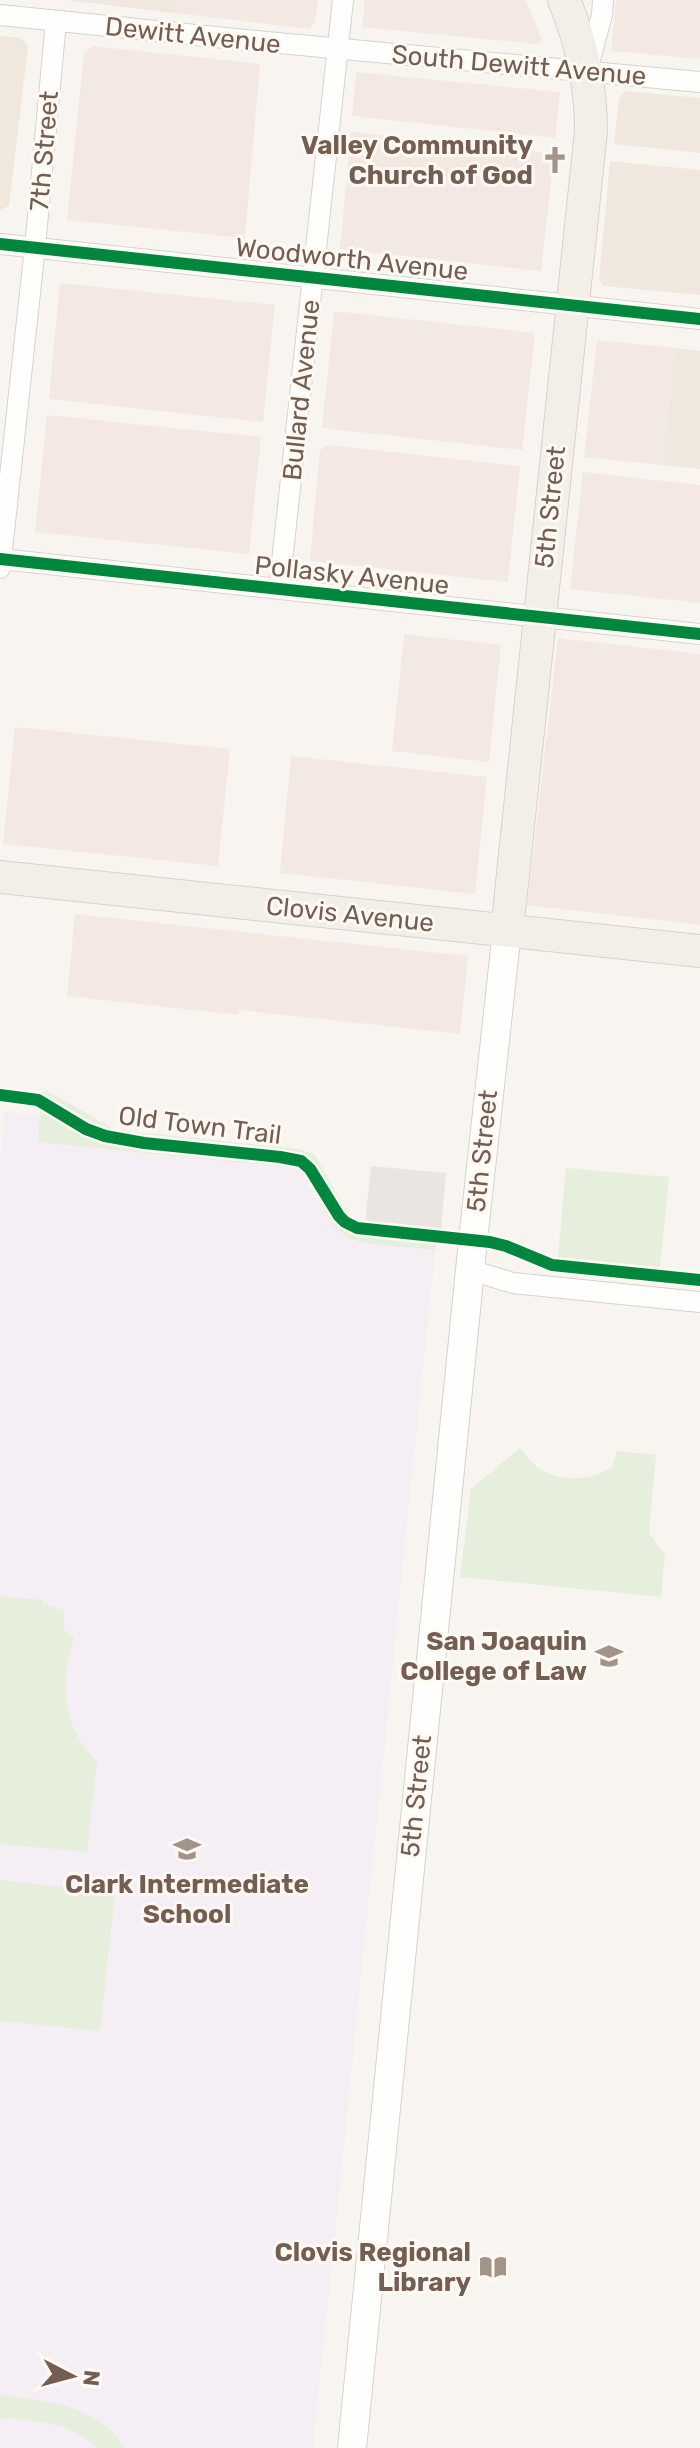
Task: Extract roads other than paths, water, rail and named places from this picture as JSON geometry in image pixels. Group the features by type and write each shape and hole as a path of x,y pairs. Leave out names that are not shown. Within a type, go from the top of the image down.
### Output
{"main road":[{"path":"564,0 575,25 587,71"},
{"name":"5th Street","path":"352,2448 470,1270 591,131 587,71"},
{"name":"Clovis Avenue","path":"0,877 700,951"}],"street":[{"name":"Bullard Avenue","path":"279,589 343,0"},
{"name":"5th Street","path":"587,71 603,0"},
{"name":"Dewitt Avenue","path":"0,15 338,49"},
{"name":"7th Street","path":"0,568 56,21"},
{"name":"South Dewitt Avenue","path":"338,49 700,82"},
{"name":"Woodworth Avenue","path":"0,244 700,319"},
{"name":"Pollasky Avenue","path":"0,559 700,634"},
{"path":"470,1270 513,1283 700,1302"}],"place":[{"name":"Valley Community Church of God","path":"555,160"},
{"name":"San Joaquin College of Law","path":"609,1656"},
{"name":"Clark Intermediate School","path":"187,1849"},
{"name":"Clovis Regional Library","path":"493,2267"}]}
